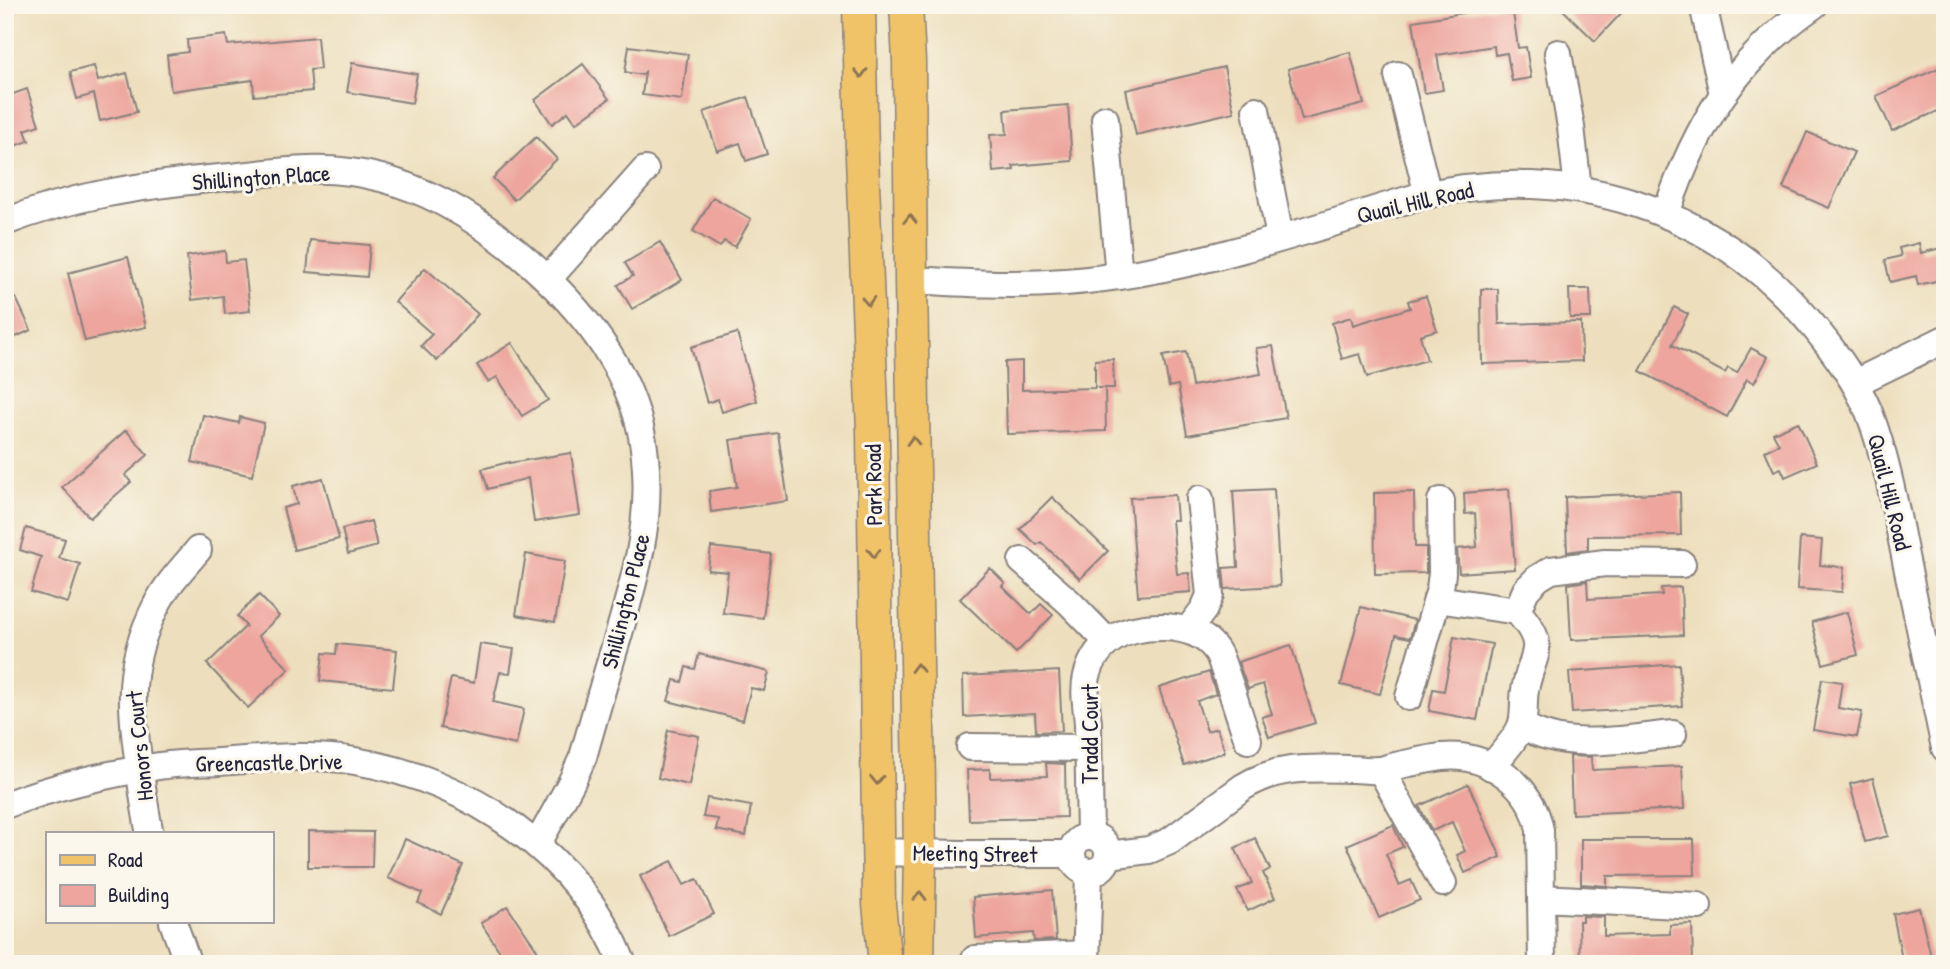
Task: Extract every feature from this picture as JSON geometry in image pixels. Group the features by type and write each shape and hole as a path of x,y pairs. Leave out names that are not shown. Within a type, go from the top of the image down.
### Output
{"main road":[{"name":"Park Road","path":"859,5 873,432 879,904 885,964"},
{"name":"Park Road","path":"906,5 920,852 919,964"}],"street":[{"path":"1703,5 1723,94"},
{"path":"1666,214 1695,139 1723,94 1757,51 1788,23 1814,5"},
{"path":"1559,53 1571,127 1577,189"},
{"path":"1398,75 1428,195"},
{"path":"1256,110 1280,238"},
{"path":"1105,119 1119,276"},
{"name":"Shillington Place","path":"5,222 82,197 144,186 308,170 363,174 427,193 453,207 491,232 548,279 579,311 603,343 633,402 645,455 648,496 644,536 635,580 583,757 537,845"},
{"path":"548,279 645,170"},
{"name":"Quail Hill Road","path":"911,279 1004,285 1119,276 1188,263 1428,195 1491,185 1538,185 1577,189 1635,203 1666,214 1699,230 1741,257 1780,288 1832,348 1855,383 1880,445 1945,748"},
{"path":"1855,383 1945,338"},
{"path":"1188,630 1204,609 1210,595 1200,499"},
{"path":"1409,697 1442,572 1441,501"},
{"name":"Honors Court","path":"150,832 132,718 131,695 138,651 156,606 198,550"},
{"path":"1022,561 1069,602 1108,642 1128,631 1147,627 1188,630 1206,639 1218,651 1248,740"},
{"path":"1517,611 1526,590 1551,570 1605,563 1682,564"},
{"path":"1437,599 1517,611 1537,644 1536,658 1525,690 1522,725 1491,768"},
{"name":"Tradd Court","path":"1090,836 1086,678 1093,661 1108,642"},
{"path":"1522,725 1568,740 1605,741 1673,734"},
{"path":"970,747 1088,748"},
{"path":"1108,855 1149,850 1170,841 1253,780 1277,771 1301,767 1381,770 1440,757 1459,756 1477,760 1503,773 1519,785 1531,801 1538,820 1542,964"},
{"name":"Greencastle Drive","path":"5,805 82,781 161,766 289,757 355,761 400,771 442,786 506,820 537,845 582,893 607,930 623,964"},
{"path":"1381,770 1443,883"},
{"path":"975,960 1086,959 1080,864 1073,847 1077,841 1090,836 1097,837 1107,848 1107,862 1102,868 1080,864"},
{"name":"Meeting Street","path":"878,852 961,854 1080,864"},
{"path":"1541,898 1698,906"},
{"path":"173,923 188,964"}],"building":[{"path":"1512,5 1518,48 1526,47 1531,78 1512,81 1507,53 1495,55 1494,46 1437,55 1443,90 1424,93 1413,21"},
{"path":"1558,5 1629,5 1595,41"},
{"path":"226,35 228,45 317,37 320,69 310,70 312,91 254,96 253,80 171,91 167,55 188,52 187,40"},
{"path":"629,46 688,54 682,100 642,95 645,72 642,75 625,72"},
{"path":"1350,52 1364,104 1302,120 1288,69"},
{"path":"352,63 417,74 412,103 347,92"},
{"path":"583,64 609,99 576,123 568,112 552,124 535,100"},
{"path":"1945,65 1945,108 1892,131 1876,96"},
{"path":"94,66 98,81 127,73 137,112 100,121 94,94 77,99 70,72"},
{"path":"1224,67 1234,112 1136,135 1126,90"},
{"path":"27,89 39,125 25,130 29,141 5,149 5,97"},
{"path":"748,97 767,154 746,161 740,143 717,151 704,112"},
{"path":"1068,105 1072,161 1013,166 1014,170 993,172 990,135 1007,134 1005,110"},
{"path":"1807,132 1854,152 1829,208 1783,188"},
{"path":"536,137 557,159 514,200 493,178"},
{"path":"713,197 751,219 735,247 724,241 720,247 693,231"},
{"path":"310,240 370,245 367,277 307,272"},
{"path":"660,242 682,280 632,309 618,285 633,276 625,263"},
{"path":"1919,243 1921,253 1945,247 1945,279 1918,285 1916,276 1890,282 1885,260 1901,256 1899,248"},
{"path":"225,251 226,262 244,260 250,311 225,314 223,296 192,300 187,256"},
{"path":"128,257 146,327 85,341 68,273"},
{"path":"425,268 478,314 437,361 421,346 432,334 395,302"},
{"path":"1481,289 1498,289 1499,324 1581,322 1582,361 1482,364"},
{"path":"1569,289 1590,289 1591,318 1570,318"},
{"path":"1426,296 1437,330 1420,335 1427,360 1367,377 1360,354 1342,359 1332,323 1351,317 1353,325 1410,308 1408,301"},
{"path":"16,298 31,330 5,342 5,303"},
{"path":"1674,307 1688,314 1672,345 1725,373 1728,368 1737,373 1751,348 1768,357 1754,383 1747,379 1727,417 1640,371"},
{"path":"737,333 757,401 722,412 718,399 707,403 691,347"},
{"path":"512,343 548,400 522,416 497,377 488,382 477,365"},
{"path":"1273,346 1286,418 1187,435 1178,385 1169,387 1163,356 1186,352 1192,386 1261,374 1256,348"},
{"path":"1113,359 1114,388 1105,388 1106,431 1007,434 1005,362 1022,361 1022,390 1095,388 1095,360"},
{"path":"203,415 239,423 240,417 264,423 252,476 192,462"},
{"path":"1798,422 1817,463 1785,477 1781,468 1774,471 1765,451 1779,444 1773,433"},
{"path":"126,430 148,455 125,475 131,482 90,518 62,487"},
{"path":"778,433 788,501 711,512 709,491 737,487 730,440"},
{"path":"571,453 580,515 534,522 528,478 488,489 482,469 509,462"},
{"path":"323,478 339,539 294,550 283,508 297,504 293,486"},
{"path":"1274,489 1280,586 1225,589 1223,568 1238,567 1233,491"},
{"path":"1509,489 1515,569 1459,573 1457,549 1477,547 1475,513 1465,514 1464,493"},
{"path":"1414,492 1415,547 1426,547 1426,573 1375,574 1374,493"},
{"path":"1680,492 1681,535 1588,536 1588,549 1567,552 1565,497"},
{"path":"1175,495 1177,520 1172,520 1177,574 1189,573 1191,592 1138,596 1130,498"},
{"path":"1052,497 1108,551 1080,579 1041,542 1037,545 1020,529"},
{"path":"371,521 377,546 348,554 342,529"},
{"path":"26,528 65,539 59,558 80,564 68,603 31,592 41,557 20,550"},
{"path":"1800,538 1822,540 1820,565 1844,567 1842,592 1797,589"},
{"path":"711,547 771,554 763,618 723,613 728,572 708,570"},
{"path":"526,554 565,561 555,622 516,615"},
{"path":"990,568 1005,583 1002,586 1031,614 1041,604 1053,615 1016,653 960,599"},
{"path":"1587,581 1588,599 1662,595 1661,588 1681,587 1683,635 1571,640 1568,584"},
{"path":"259,595 279,616 258,636 289,669 248,708 207,664 246,626 237,616"},
{"path":"1361,607 1415,620 1410,638 1396,635 1380,694 1341,685"},
{"path":"1847,612 1858,655 1823,664 1812,622"},
{"path":"1454,637 1492,644 1477,720 1429,711 1433,689 1444,691"},
{"path":"337,644 397,650 393,688 320,681 323,653 336,654"},
{"path":"480,644 514,649 510,673 500,672 493,702 524,709 516,745 440,728 451,678 474,683"},
{"path":"1291,645 1315,723 1269,737 1262,717 1272,714 1263,684 1248,689 1238,662"},
{"path":"699,654 769,672 764,691 751,688 743,720 668,701 674,680 682,682 686,667 695,669"},
{"path":"1679,664 1682,706 1572,713 1569,672"},
{"path":"1059,671 1062,731 1036,732 1035,713 964,717 963,676"},
{"path":"1209,672 1216,694 1197,701 1207,731 1217,728 1225,752 1184,765 1159,688"},
{"path":"1822,679 1842,682 1838,708 1862,712 1857,737 1813,730"},
{"path":"668,730 699,736 689,785 658,778"},
{"path":"1570,756 1591,757 1592,770 1682,766 1684,809 1572,814"},
{"path":"1046,763 1065,764 1066,817 969,820 967,770 990,769 990,778 1047,776"},
{"path":"1873,778 1888,836 1865,842 1850,784"},
{"path":"1468,784 1501,857 1465,873 1457,855 1465,851 1452,822 1432,831 1419,806"},
{"path":"707,798 751,806 746,836 716,830 718,819 703,817"},
{"path":"1393,825 1403,847 1386,854 1399,885 1411,880 1420,900 1379,918 1347,845"},
{"path":"308,831 373,832 372,867 308,867"},
{"path":"1255,838 1270,869 1263,873 1275,898 1248,911 1237,890 1252,883 1235,848"},
{"path":"405,839 463,865 441,914 418,903 422,893 388,878"},
{"path":"1581,839 1694,839 1695,875 1607,876 1607,886 1581,884"},
{"path":"672,861 684,885 697,879 714,914 669,936 640,876"},
{"path":"1052,890 1056,940 1034,941 1033,933 976,938 973,897"},
{"path":"507,906 542,957 532,964 508,964 481,923"},
{"path":"1919,908 1933,964 1903,964 1893,914"},
{"path":"1582,916 1604,917 1604,936 1670,934 1670,925 1692,924 1693,964 1580,964 1579,921 1582,921"}]}
